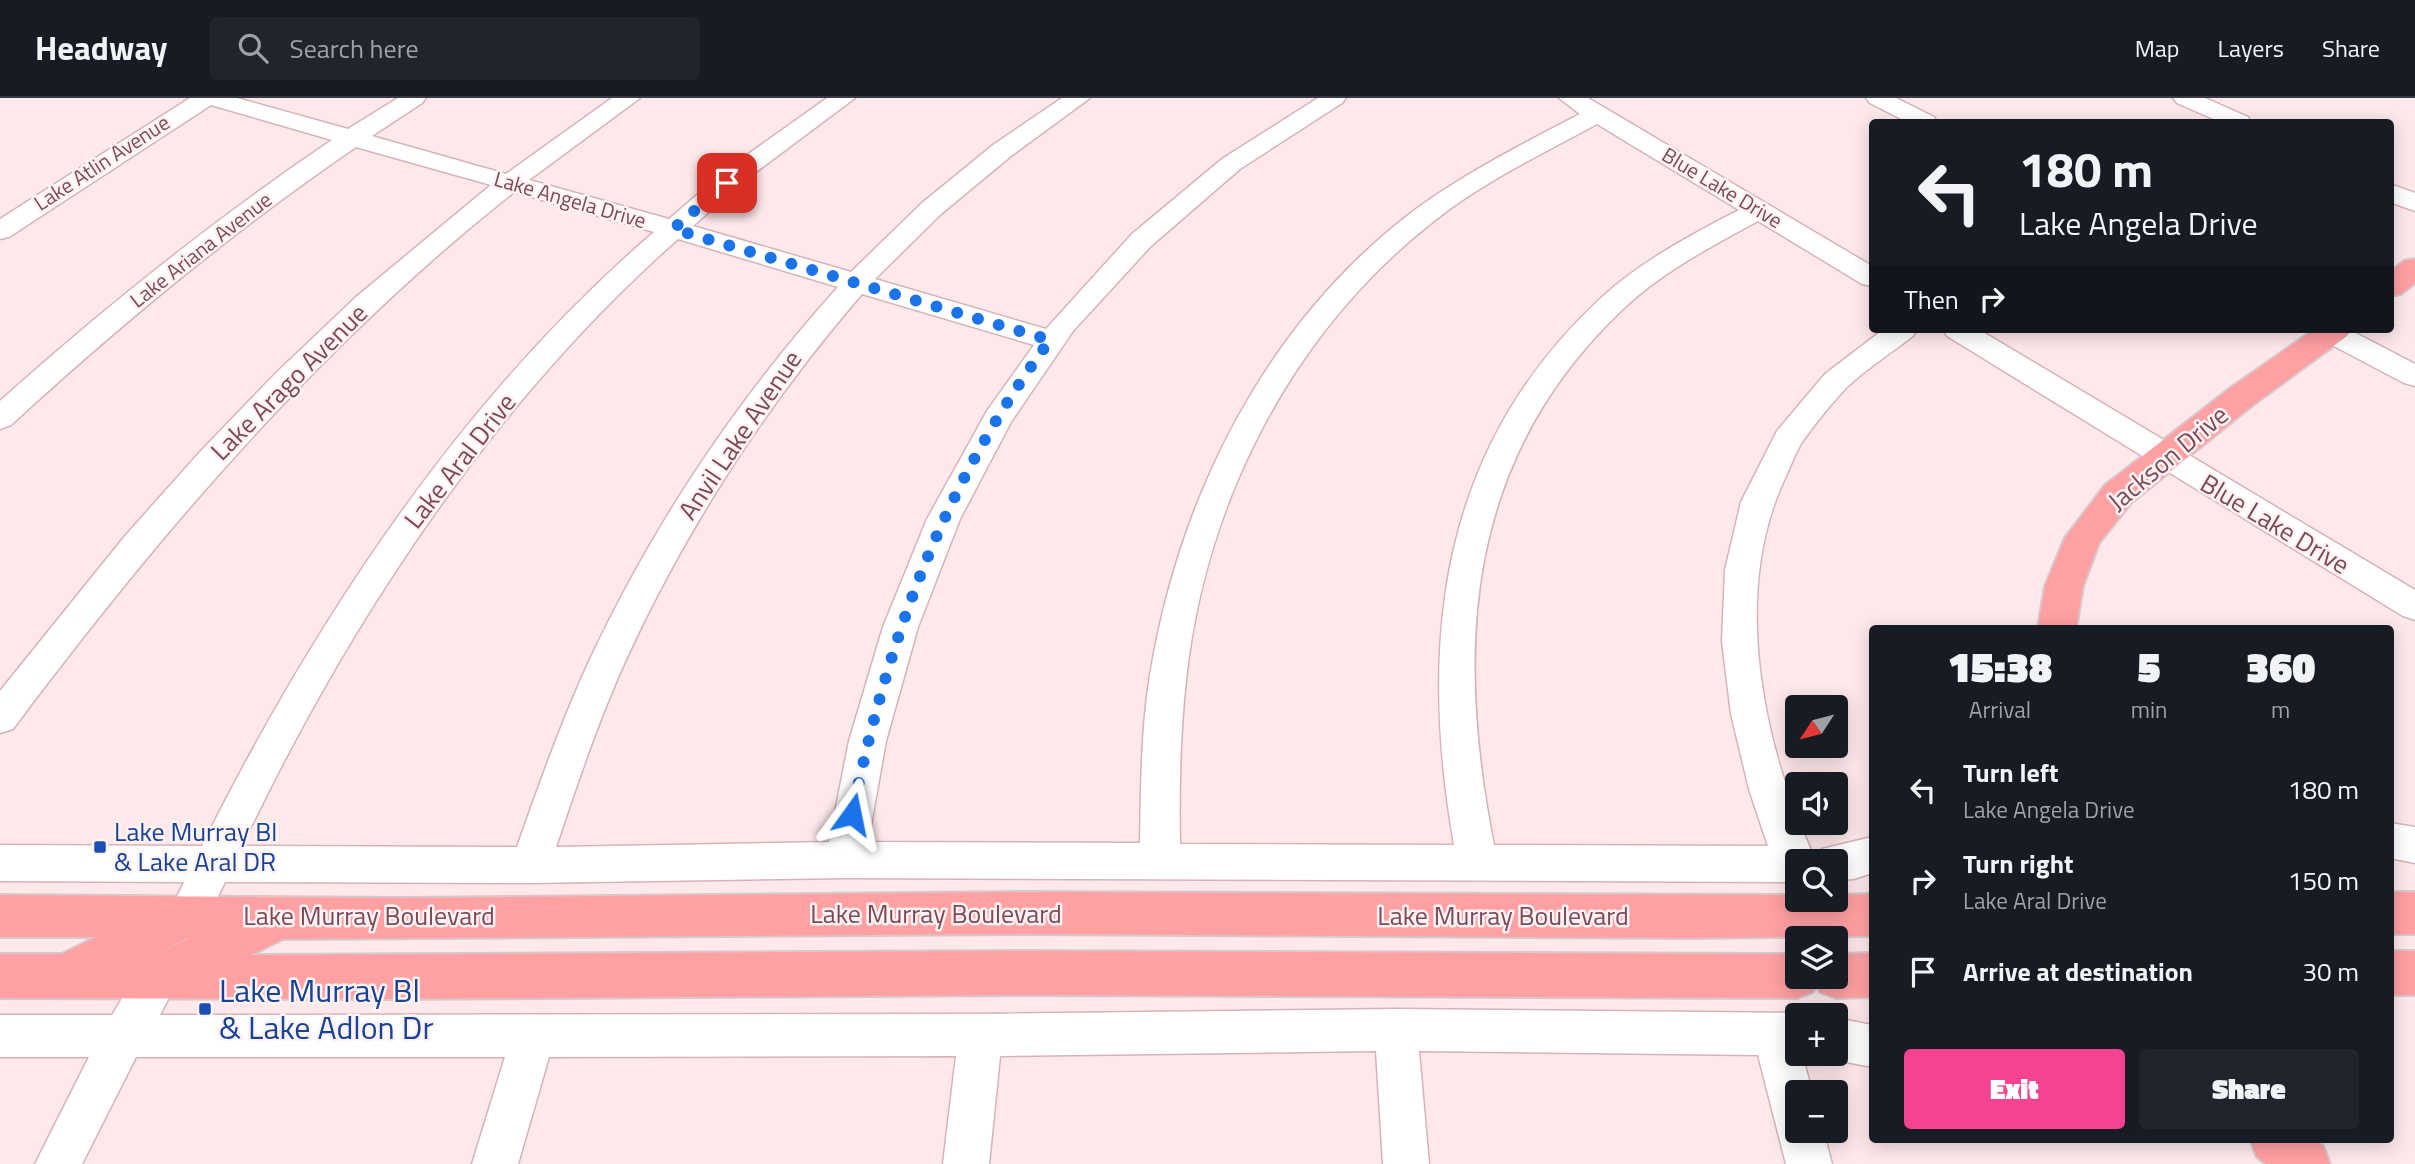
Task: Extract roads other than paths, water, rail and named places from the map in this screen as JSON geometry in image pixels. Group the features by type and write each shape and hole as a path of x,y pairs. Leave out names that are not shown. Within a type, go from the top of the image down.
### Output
{"main road":[{"path":"2394,284 2415,268"},
{"name":"Jackson Drive","path":"2058,625 2064,586 2083,538 2118,494 2327,333"},
{"name":"Lake Murray Boulevard","path":"0,916 284,916 405,919 1027,913 1675,917 1869,915"},
{"path":"2394,913 2415,913"},
{"path":"64,976 188,916"},
{"path":"159,976 284,916"},
{"path":"0,976 393,977 1013,973 1785,976"},
{"path":"2394,973 2415,974"},
{"path":"1848,975 1869,975"},
{"path":"2258,1143 2261,1164"},
{"path":"2280,1143 2305,1164"}],"street":[{"name":"Lake Angela Drive","path":"209,98 673,229 1050,340"},
{"name":"Lake Atlin Avenue","path":"2,227 209,98"},
{"name":"Lake Ariana Avenue","path":"0,418 152,286 244,215 352,138 414,98"},
{"name":"Lake Arago Avenue","path":"0,718 44,659 156,523 273,394 410,264 509,183 628,98"},
{"name":"Lake Aral Drive","path":"188,916 254,779 326,652 365,589 436,487 549,351 673,229 740,172 844,98"},
{"name":"Anvil Lake Avenue","path":"530,866 593,695 665,547 719,458 754,408 802,344 897,241 964,181 1078,98"},
{"path":"845,860 852,814 877,704 903,617 924,560 972,460 1007,400 1050,340 1114,265 1176,206 1253,148 1334,98"},
{"name":"Blue Lake Drive","path":"1571,98 1869,276"},
{"path":"1878,98 1919,119"},
{"path":"2185,98 2232,119"},
{"path":"1160,862 1163,733 1178,620 1205,523 1222,478 1261,400 1318,320 1363,269 1393,242 1423,217 1488,174 1598,114"},
{"path":"2394,194 2415,203"},
{"path":"1477,862 1458,743 1456,638 1469,547 1494,468 1510,432 1536,387 1575,337 1601,310 1659,264 1691,244 1758,210"},
{"path":"1789,849 1773,812 1748,715 1738,629 1744,553 1762,488 1792,431 1830,384 1877,345 1896,333"},
{"name":"Blue Lake Drive","path":"1963,333 2415,607"},
{"path":"2336,333 2415,376"},
{"path":"2394,841 2415,845"},
{"path":"1848,861 1869,856"},
{"name":"Lake Murray Boulevard","path":"0,863 530,866 845,860 1785,864"},
{"path":"58,1164 124,1035 159,976"},
{"path":"0,1036 980,1035 1396,1030 1785,1033"},
{"path":"1396,1030 1406,1164"},
{"path":"495,1164 534,1034"},
{"path":"966,1164 980,1035"},
{"path":"1848,1041 1869,1045"},
{"path":"1803,1143 1809,1164"}],"place":[{"name":"Lake Murray Bl & Lake Aral DR","path":"100,847"},
{"name":"Lake Murray Bl & Lake Adlon Dr","path":"205,1009"}]}
